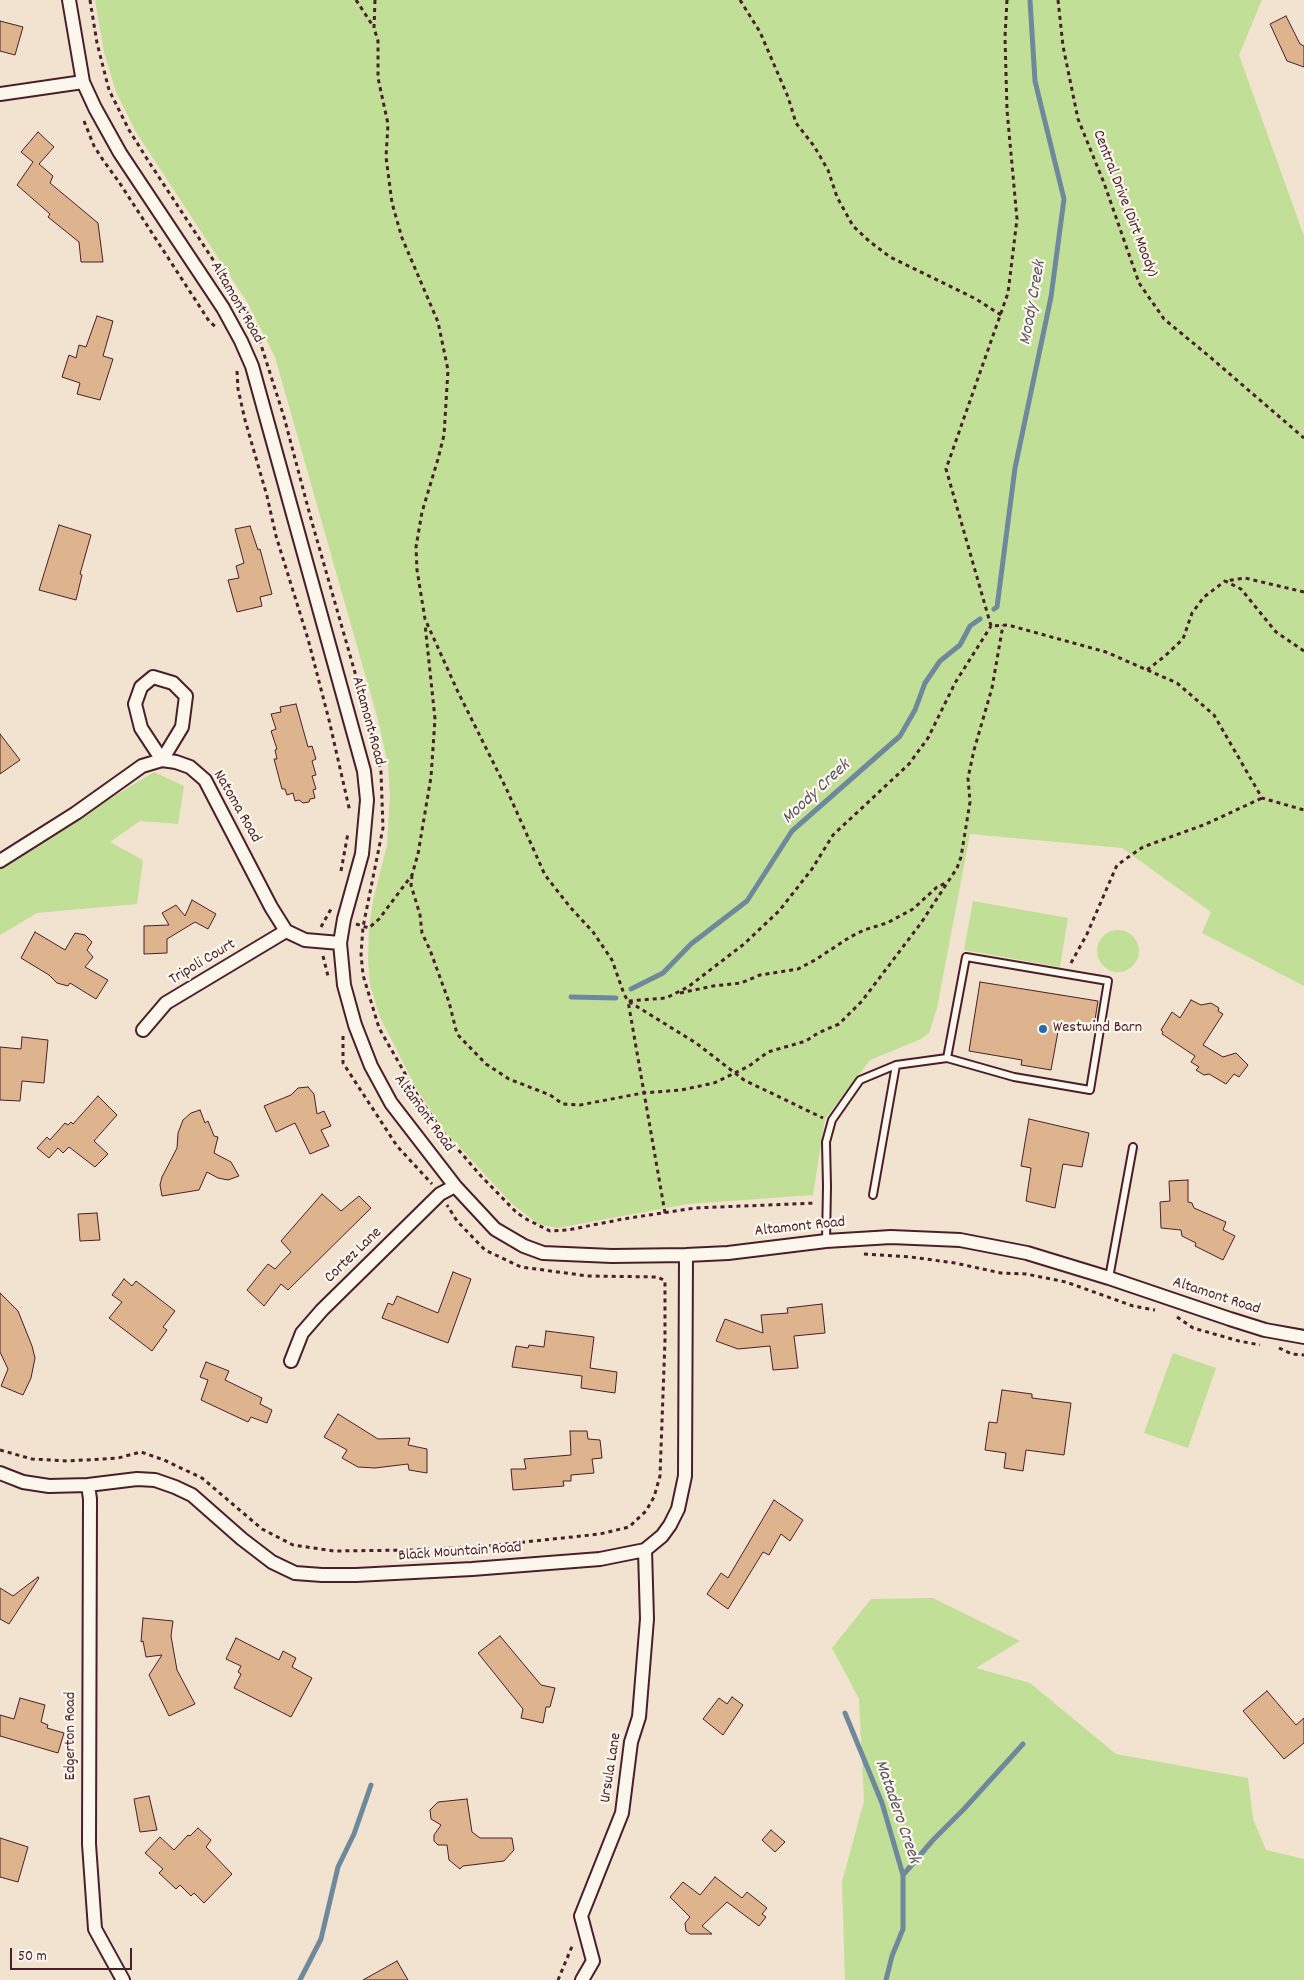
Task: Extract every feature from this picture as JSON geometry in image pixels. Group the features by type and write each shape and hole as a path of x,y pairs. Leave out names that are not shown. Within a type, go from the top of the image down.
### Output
{"street":[{"name":"Altamont Road","path":"69,0 83,82 95,108 120,153 223,308 252,366 364,770 367,800 362,854 344,919 340,943 344,985 356,1026 371,1066 392,1103 455,1186 495,1229 524,1246 543,1253 612,1256 686,1255 728,1253 826,1240 891,1237 960,1240 1027,1253 1265,1330 1304,1337"},
{"path":"0,94 83,82"},
{"path":"0,861 76,813 142,766 162,760 182,727 186,696 173,682 153,677 141,687 135,704 140,728 162,760"},
{"name":"Natoma Road","path":"162,760 190,767 205,780 271,907 286,931"},
{"path":"286,931 305,940 321,943 340,943"},
{"name":"Tripoli Court","path":"143,1030 166,1003 286,931"},
{"name":"Cortez Lane","path":"291,1361 302,1334 322,1310 440,1194 455,1186"},
{"name":"Black Mountain Road","path":"0,1474 23,1482 49,1486 88,1485 137,1479 155,1480 192,1495 242,1539 272,1562 295,1573 356,1575 472,1569 600,1559 645,1550 662,1536 670,1525 678,1508 685,1476 686,1255"},
{"name":"Edgerton Road","path":"88,1485 90,1498 89,1844 95,1929 123,1980"},
{"name":"Ursula Lane","path":"582,1980 593,1961 581,1916 622,1813 631,1742 639,1717 647,1619 645,1550"}],"lane":[{"path":"826,1240 826,1142 832,1120 860,1080 896,1065 947,1058 1014,1077 1090,1090 1108,980 966,957 947,1058"},
{"path":"873,1196 896,1065"},
{"path":"1109,1278 1132,1147"}],"path":[{"path":"90,0 97,43 110,90 129,130 255,326 284,417 366,710 381,772 383,828 363,927 361,954 363,975 380,1028 419,1098 442,1132 517,1213 550,1231 568,1230 695,1208 753,1204 827,1203"},
{"path":"356,0 374,28 378,41 378,78 388,124 386,157 392,203 402,238 438,322 448,370 444,435 422,512 416,547 435,719 431,777 411,885 420,915 422,933 449,1002 457,1034 486,1064 509,1080 550,1095 563,1104 580,1105 643,1093 701,1087 714,1083 749,1066 768,1052 806,1041 818,1033 839,1024 862,1001 921,923 957,868 961,857 970,802 968,778 992,688 1003,625"},
{"path":"374,28 376,0"},
{"path":"740,0 760,32 788,97 796,123 814,146 828,170 837,197 853,226 890,257 976,300 1001,315"},
{"path":"628,1002 666,998 688,987 744,944 779,911 812,869 833,835 909,764 928,738 955,683 991,626 946,469 1008,293 1017,219 1007,110 1005,37 1007,0"},
{"name":"Central Drive (Dirt Moody)","path":"1058,0 1063,46 1078,119 1104,183 1138,283 1164,319 1304,438"},
{"path":"1147,670 1183,639 1192,613 1204,597 1225,581 1245,578 1304,592"},
{"path":"1225,581 1241,589 1276,632 1304,651"},
{"path":"425,620 458,692 506,788 545,875 592,932 612,960 628,1002 665,1213"},
{"path":"991,626 1003,625 1106,652 1177,684 1214,715 1262,798"},
{"path":"1062,973 1075,959 1117,865 1143,847 1206,824 1262,798 1304,810"},
{"path":"344,919 369,928 380,919 412,875"},
{"path":"674,994 713,986 741,983 760,975 798,969 850,937 864,930 887,923 913,909 937,887 946,883"},
{"path":"628,1002 696,1043 735,1073 753,1084 825,1119 832,1120"},
{"path":"855,1253 911,1257 955,1263 1001,1273 1026,1274 1066,1282 1133,1306 1156,1310"},
{"path":"1174,1314 1193,1328 1239,1341 1262,1345"},
{"path":"1278,1348 1292,1354 1304,1355"},
{"path":"558,1980 582,1924"}],"green space":[{"path":"95,0 1262,0 1239,55 1304,236 1304,986 1202,933 1211,912 1122,848 970,834 937,1008 929,1033 921,1039 870,1060 825,1119 813,1195 688,1204 557,1228 538,1224 511,1203 443,1129 415,1086 380,1017 370,985 368,960 369,928 373,901 387,845 390,796 388,765 378,720 275,357 247,302 136,132 116,92 104,52"},
{"path":"154,772 184,786 178,824 140,821 110,842 143,860 137,904 37,913 0,935 0,865"},
{"path":"973,901 1068,918 1060,967 964,950"},
{"path":"1118,930 1133,936 1139,951 1133,966 1118,972 1103,966 1097,951 1103,936"},
{"path":"1173,1353 1216,1368 1188,1448 1144,1433"},
{"path":"933,1598 1020,1641 976,1668 1030,1683 1116,1754 1248,1778 1253,1819 1266,1850 1304,1859 1304,1980 845,1980 842,1882 864,1801 859,1699 832,1648 871,1599"}],"building":[{"path":"1286,16 1300,44 1304,46 1304,67 1287,61 1270,24"},
{"path":"0,21 23,27 15,55 0,51"},
{"path":"38,132 54,147 39,164 53,176 50,183 98,223 103,262 81,262 79,242 48,217 50,214 17,185 33,162 21,152"},
{"path":"97,316 113,321 103,356 113,359 100,400 77,394 80,383 62,377 69,355 76,358 79,345 86,347"},
{"path":"59,525 91,535 80,574 82,575 76,600 39,590"},
{"path":"250,526 258,550 260,549 272,594 260,597 262,606 237,612 228,580 239,578 236,566 244,563 235,529"},
{"path":"296,704 308,747 312,746 316,759 312,761 316,775 312,776 316,789 313,790 315,798 303,803 299,800 295,801 293,793 287,795 285,789 282,789 274,759 277,759 275,750 277,749 271,731 276,729 271,714 281,712 280,707"},
{"path":"0,734 20,760 0,774"},
{"path":"192,900 216,914 208,929 195,922 167,939 167,953 144,954 144,926 169,925 162,913 176,905 185,916"},
{"path":"35,932 65,950 75,933 85,935 92,942 87,950 93,957 85,967 108,980 96,999 70,983 68,986 57,983 49,975 21,958"},
{"name":"Westwind Barn","path":"980,982 1098,1001 1093,1032 1059,1026 1051,1070 1021,1065 1022,1060 969,1051"},
{"path":"1191,1000 1201,1005 1211,1003 1219,1008 1218,1011 1223,1014 1203,1045 1223,1057 1236,1053 1248,1065 1239,1077 1234,1074 1226,1084 1209,1074 1204,1075 1196,1070 1199,1067 1191,1062 1195,1056 1162,1034 1161,1030 1172,1012 1180,1018"},
{"path":"22,1037 48,1040 44,1083 22,1081 20,1101 0,1100 0,1047 21,1049"},
{"path":"308,1087 314,1094 317,1114 324,1111 331,1126 321,1130 329,1146 310,1154 295,1123 276,1132 264,1106 291,1095 298,1088"},
{"path":"98,1096 117,1115 94,1141 108,1154 95,1167 69,1147 63,1153 58,1148 49,1158 37,1148 47,1137 50,1140 65,1123 68,1125 71,1122 73,1124"},
{"path":"200,1110 205,1123 208,1121 214,1136 218,1137 214,1153 231,1162 239,1176 228,1180 218,1178 207,1172 199,1190 162,1196 160,1185 162,1177 177,1148 178,1133 183,1120 191,1113"},
{"path":"1029,1119 1089,1133 1082,1167 1063,1164 1055,1208 1026,1201 1031,1168 1021,1166"},
{"path":"1188,1180 1188,1202 1192,1203 1194,1208 1226,1222 1223,1230 1235,1236 1223,1260 1195,1246 1196,1243 1182,1236 1181,1230 1161,1228 1160,1202 1170,1201 1169,1181"},
{"path":"322,1194 341,1211 359,1196 371,1208 288,1290 281,1284 264,1306 247,1290 268,1264 275,1269 291,1252 281,1241"},
{"path":"97,1213 100,1240 80,1241 78,1214"},
{"path":"453,1272 471,1279 448,1343 382,1318 388,1303 393,1305 397,1296 438,1313"},
{"path":"124,1279 132,1286 136,1281 175,1311 163,1327 167,1330 152,1351 109,1318 122,1302 112,1295"},
{"path":"0,1293 18,1311 35,1358 31,1378 23,1395 1,1386 8,1369 0,1352"},
{"path":"822,1304 825,1333 794,1336 798,1368 773,1370 770,1346 738,1349 716,1341 725,1319 763,1333 761,1315 788,1313 787,1308"},
{"path":"546,1331 594,1337 590,1368 617,1372 615,1393 581,1388 582,1376 512,1367 516,1346 528,1348 529,1345 544,1347"},
{"path":"206,1362 229,1371 225,1380 262,1398 260,1404 272,1410 267,1423 251,1417 248,1422 201,1400 208,1380 200,1377"},
{"path":"1002,1390 1032,1394 1032,1398 1071,1403 1064,1455 1026,1450 1023,1471 1004,1468 1006,1453 985,1450 989,1422 997,1423"},
{"path":"338,1414 378,1439 410,1438 408,1445 427,1449 427,1473 409,1470 408,1464 375,1468 358,1467 342,1458 347,1450 324,1437"},
{"path":"570,1431 587,1431 588,1439 600,1440 602,1458 592,1459 594,1473 571,1475 571,1481 563,1481 564,1486 513,1490 511,1469 526,1469 524,1459 571,1455"},
{"path":"774,1500 803,1520 790,1541 781,1534 769,1555 763,1552 728,1609 707,1594 721,1573 728,1578"},
{"path":"38,1577 9,1624 0,1619 0,1588 13,1596"},
{"path":"143,1618 173,1621 171,1636 177,1670 195,1704 169,1716 149,1675 162,1655 146,1657 143,1641 141,1642"},
{"path":"500,1636 541,1685 555,1688 550,1707 546,1707 543,1723 521,1718 523,1709 478,1653"},
{"path":"236,1638 279,1660 283,1651 296,1658 292,1667 312,1678 291,1717 234,1688 241,1674 238,1672 241,1666 226,1659"},
{"path":"1267,1691 1296,1725 1304,1718 1304,1743 1284,1759 1243,1711"},
{"path":"732,1697 743,1705 723,1735 703,1719 719,1698 727,1704"},
{"path":"20,1698 45,1705 41,1722 48,1725 47,1728 64,1733 58,1753 0,1736 0,1715 14,1719"},
{"path":"149,1796 157,1830 140,1832 134,1799"},
{"path":"467,1799 472,1832 480,1838 512,1838 514,1850 504,1861 463,1866 460,1869 449,1860 447,1845 438,1845 434,1841 434,1835 441,1825 431,1819 430,1810 438,1802"},
{"path":"198,1828 211,1840 206,1847 232,1874 204,1903 194,1893 191,1896 180,1885 176,1889 159,1873 163,1869 145,1853 160,1837 174,1850 188,1835 190,1836"},
{"path":"771,1830 785,1842 775,1852 762,1840"},
{"path":"0,1838 28,1847 18,1882 0,1877"},
{"path":"715,1877 742,1898 747,1892 767,1908 762,1914 766,1917 759,1926 727,1902 702,1926 712,1934 690,1934 686,1931 685,1923 690,1917 670,1897 683,1882 700,1895"},
{"path":"397,1961 408,1980 363,1980"}],"waterway":[{"name":"Moody Creek","path":"994,609 997,607 1015,468 1051,297 1064,199 1035,81 1030,0"},
{"name":"Moody Creek","path":"631,989 663,973 691,944 747,901 792,831 900,736 915,710 925,683 940,661 960,645 970,626 980,619"},
{"name":"Moody Creek","path":"571,997 616,998"},
{"name":"Matadero Creek","path":"845,1713 882,1803 903,1875 903,1929 892,1956 886,1980"},
{"path":"903,1875 933,1840 1023,1744"},
{"path":"300,1980 321,1939 338,1867 354,1834 371,1785"}],"place":[{"name":"Westwind Barn","path":"1043,1029"}]}
